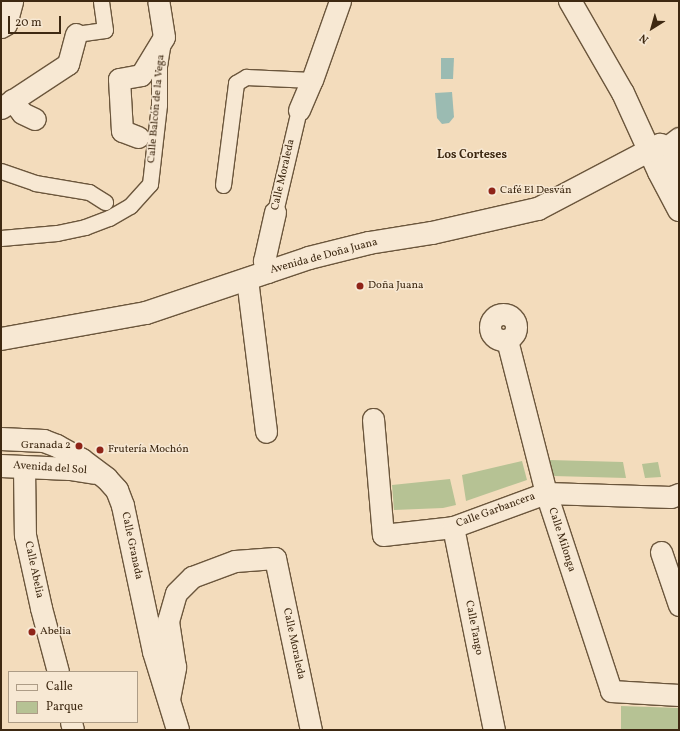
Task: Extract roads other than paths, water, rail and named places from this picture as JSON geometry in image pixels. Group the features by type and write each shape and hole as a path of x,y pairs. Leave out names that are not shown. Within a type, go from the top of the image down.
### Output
{"street":[{"path":"1,27 6,24 12,1"},
{"path":"35,119 7,104 68,64 76,34 105,30 101,1"},
{"name":"Calle Balcón de la Vega","path":"1,238 57,233 85,227 110,218 130,206 150,184 159,105 159,66 164,37 158,1"},
{"name":"Calle Moraleda","path":"268,272 264,261 299,110 312,80 340,1"},
{"path":"570,1 623,93 641,112 669,155 679,210"},
{"name":"Calle Balcón de la Vega","path":"138,137 122,131 119,79 142,75 164,37"},
{"path":"223,185 236,83 246,77 312,80"},
{"path":"623,93 621,107 635,136 636,147 630,161"},
{"path":"669,155 657,154 679,193"},
{"name":"Avenida de Doña Juana","path":"1,339 146,313 268,272 369,242 432,233 538,209 630,161 669,155"},
{"path":"1,171 35,183 88,192 105,202"},
{"path":"247,279 266,432"},
{"name":"Calle Milonga","path":"507,340 546,493 611,691 679,695"},
{"name":"Calle Garbancera","path":"373,418 382,535 453,526 546,493 675,496"},
{"name":"Calle Granada","path":"1,439 44,441 69,452 100,474 112,485 120,496 154,652 178,730"},
{"name":"Avenida del Sol","path":"1,466 70,468 100,474"},
{"name":"Calle Abelia","path":"24,467 26,535 41,608 58,671"},
{"name":"Calle Tango","path":"453,526 494,730"},
{"path":"661,552 679,605"},
{"name":"Calle Moraleda","path":"169,699 175,667 168,621 176,593 192,577 235,561 275,558 311,730"}],"water":[{"path":"441,58 454,58 453,79 441,79"},
{"path":"452,92 454,117 449,123 442,124 437,118 435,93"}],"place":[{"name":"Café El Desván","path":"492,191"},
{"name":"Doña Juana","path":"360,286"},
{"name":"Granada 2","path":"79,446"},
{"name":"Frutería Mochón","path":"100,450"},
{"name":"Abelia","path":"32,632"}],"district":[{"name":"Los Corteses","path":"472,156"}]}
